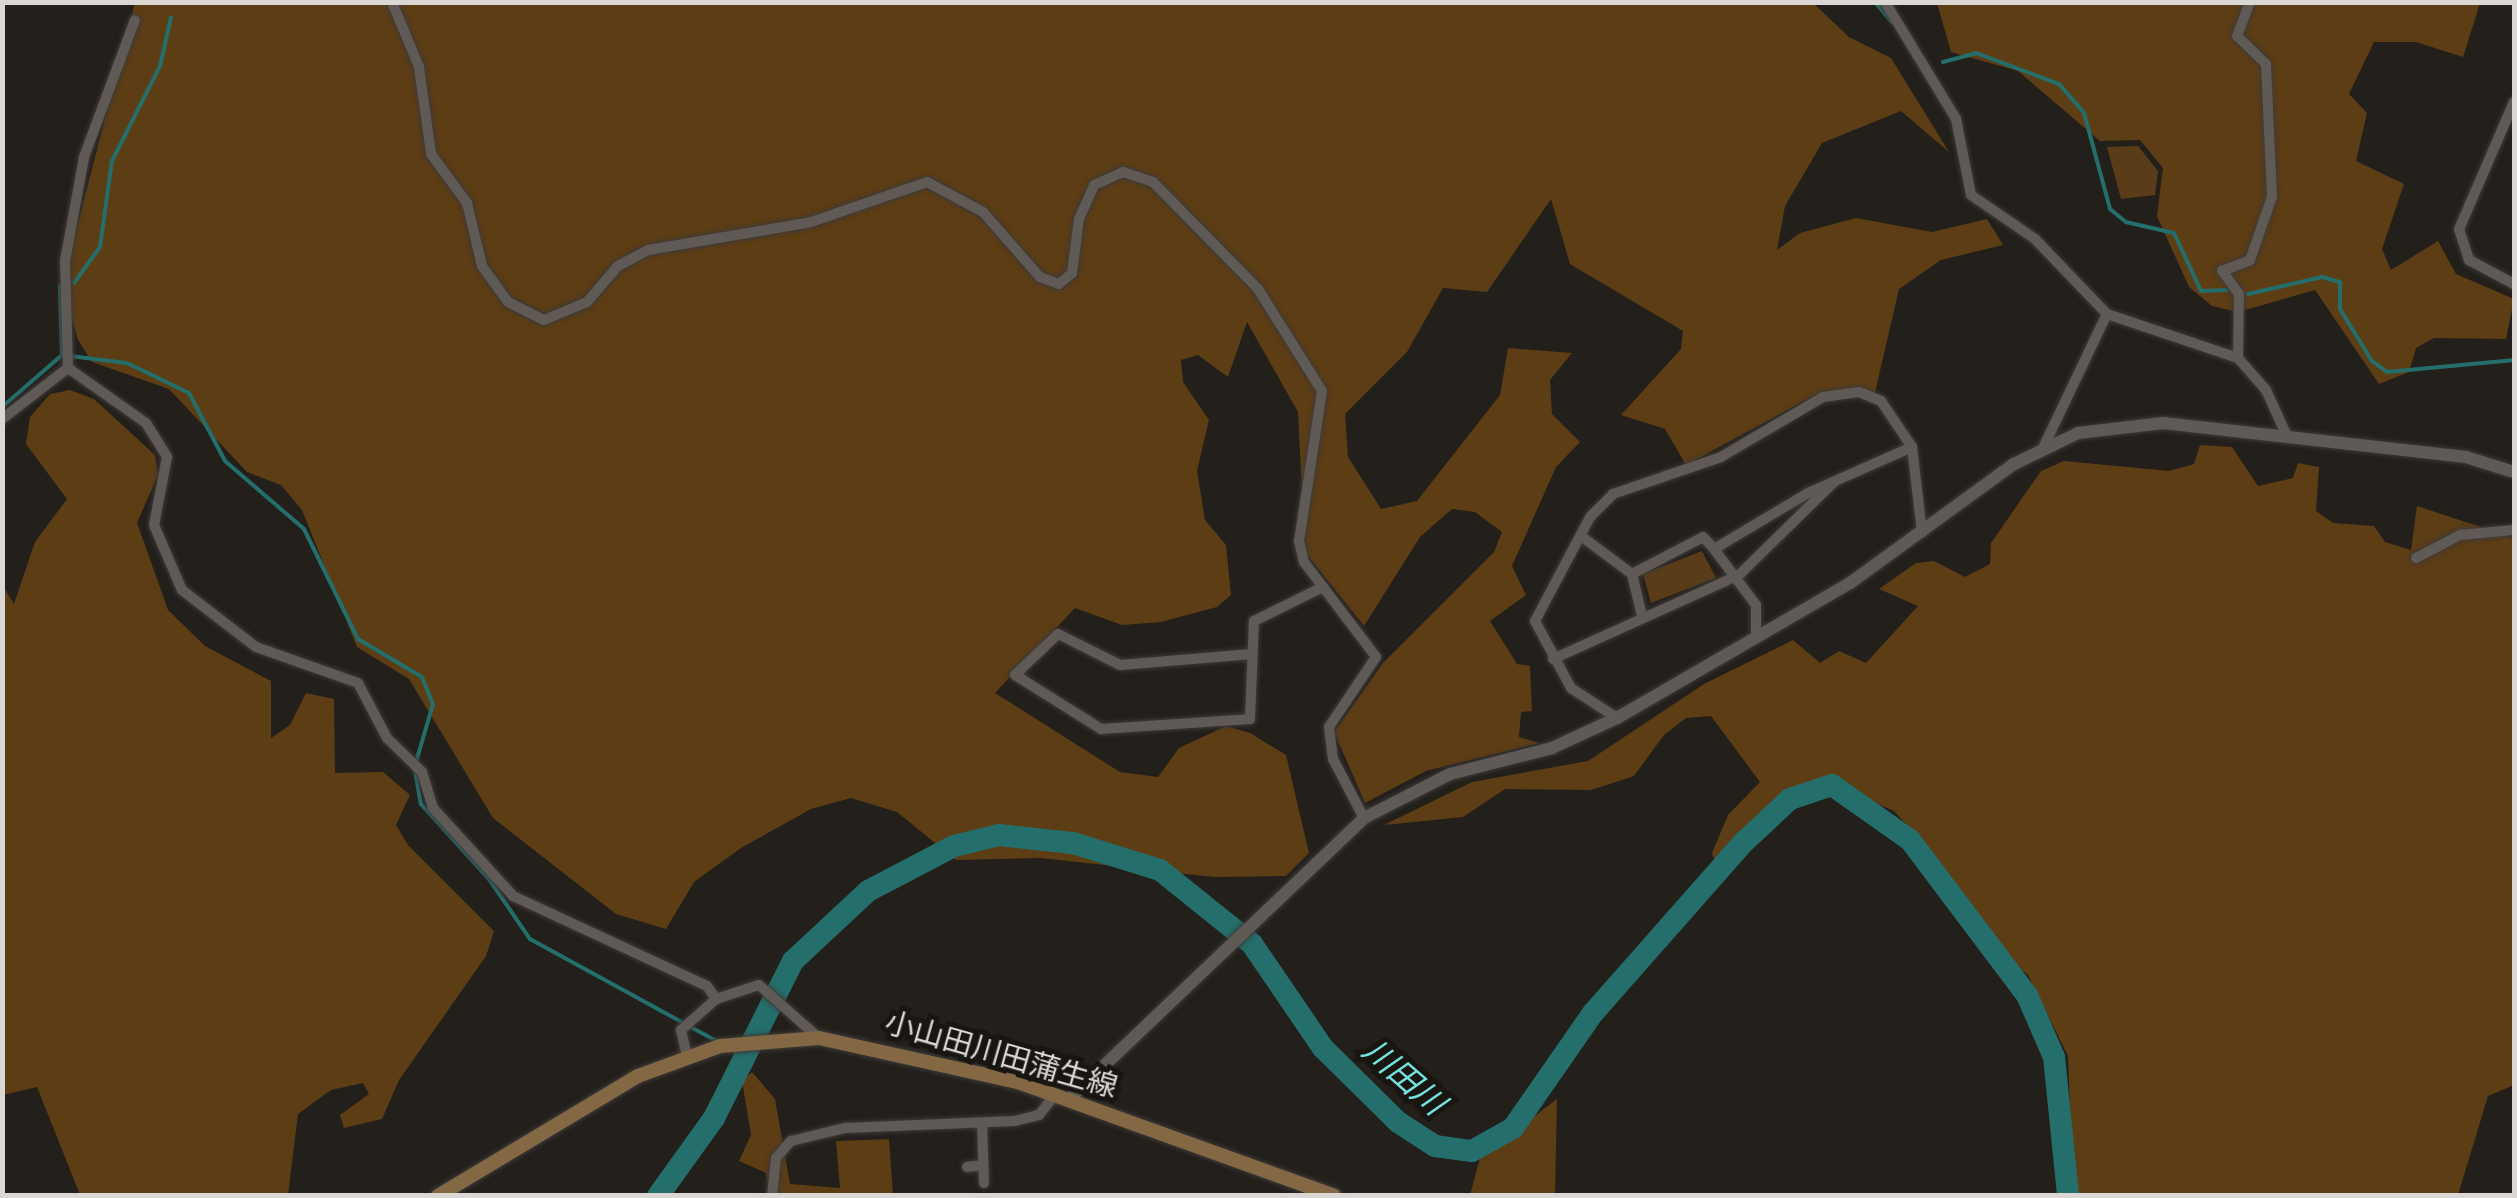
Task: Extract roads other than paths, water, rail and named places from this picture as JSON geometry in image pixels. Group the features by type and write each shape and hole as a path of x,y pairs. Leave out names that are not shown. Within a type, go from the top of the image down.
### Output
{"main road":[{"name":"小山田川田蒲生線","path":"438,1196 638,1076 720,1046 818,1038 942,1061 1061,1098 1334,1196"}],"street":[{"path":"392,2 423,84 432,154 466,203 482,266 508,302 544,320 586,302 618,266 648,250 810,222 928,182 983,212 1040,277 1058,284 1072,272 1078,218 1094,185 1122,172 1153,182 1258,289 1322,391 1299,541 1323,587 1376,657 1329,728 1332,760 1364,818"},
{"path":"1885,2 1956,119 1971,195 2035,239 2107,314 2238,358 2266,390 2287,436"},
{"path":"2238,358 2239,294 2222,271 2250,260 2272,197 2266,64 2237,36 2250,2"},
{"path":"135,20 84,156 65,261 69,359 146,423 164,446 154,525 182,590 256,647 358,683 387,738 422,772 433,808 512,896 707,986 716,999"},
{"path":"2514,102 2459,229 2469,260 2514,284"},
{"path":"2042,448 2107,314"},
{"path":"2,419 69,359"},
{"path":"1617,718 1582,699 1553,660 1535,622 1581,536 1613,494 1721,457 1839,391 1881,401 1912,447 1922,532"},
{"path":"772,1196 776,1158 792,1140 845,1128 982,1122 1039,1115 1364,818 1450,774 1552,748 1617,718 1756,638 1922,532 2042,448 2131,423 2466,457 2514,472"},
{"path":"1714,548 1833,483 1912,447"},
{"path":"1553,660 1642,616 1739,575 1833,483"},
{"path":"2416,558 2460,535 2514,530"},
{"path":"1581,536 1632,574 1642,616"},
{"path":"1632,574 1702,537 1739,575 1756,605 1756,638"},
{"path":"1252,654 1120,665 1058,634 1015,674 1101,729 1250,719 1254,621 1323,587"},
{"path":"687,1056 681,1030 716,999 759,985 796,1010 818,1038"},
{"path":"982,1122 984,1183"},
{"path":"967,1166 983,1165"}],"waterway":[{"path":"1875,2 1892,22"},
{"path":"74,283 100,247 112,161 160,66 171,17"},
{"path":"1943,62 1976,53 2059,84 2084,113 2110,209 2126,222 2174,233 2201,291 2227,290"},
{"path":"2248,294 2322,277 2340,282 2340,309 2372,361 2387,372 2514,360"},
{"path":"60,286 62,355 127,363 189,393 225,461 304,529 358,639 422,677 433,704 416,762"},
{"path":"2,407 62,355"},
{"path":"415,771 421,804 489,879 530,939 716,1041"},
{"name":"川田川","path":"658,1196 714,1118 793,961 868,891 954,846 999,835 1073,843 1160,870 1252,944 1323,1048 1398,1122 1435,1146 1472,1151 1513,1128 1593,1013 1744,842 1790,799 1832,785 1910,840 2027,995 2054,1057 2068,1196"},
{"path":"733,1050 747,1058"}]}
